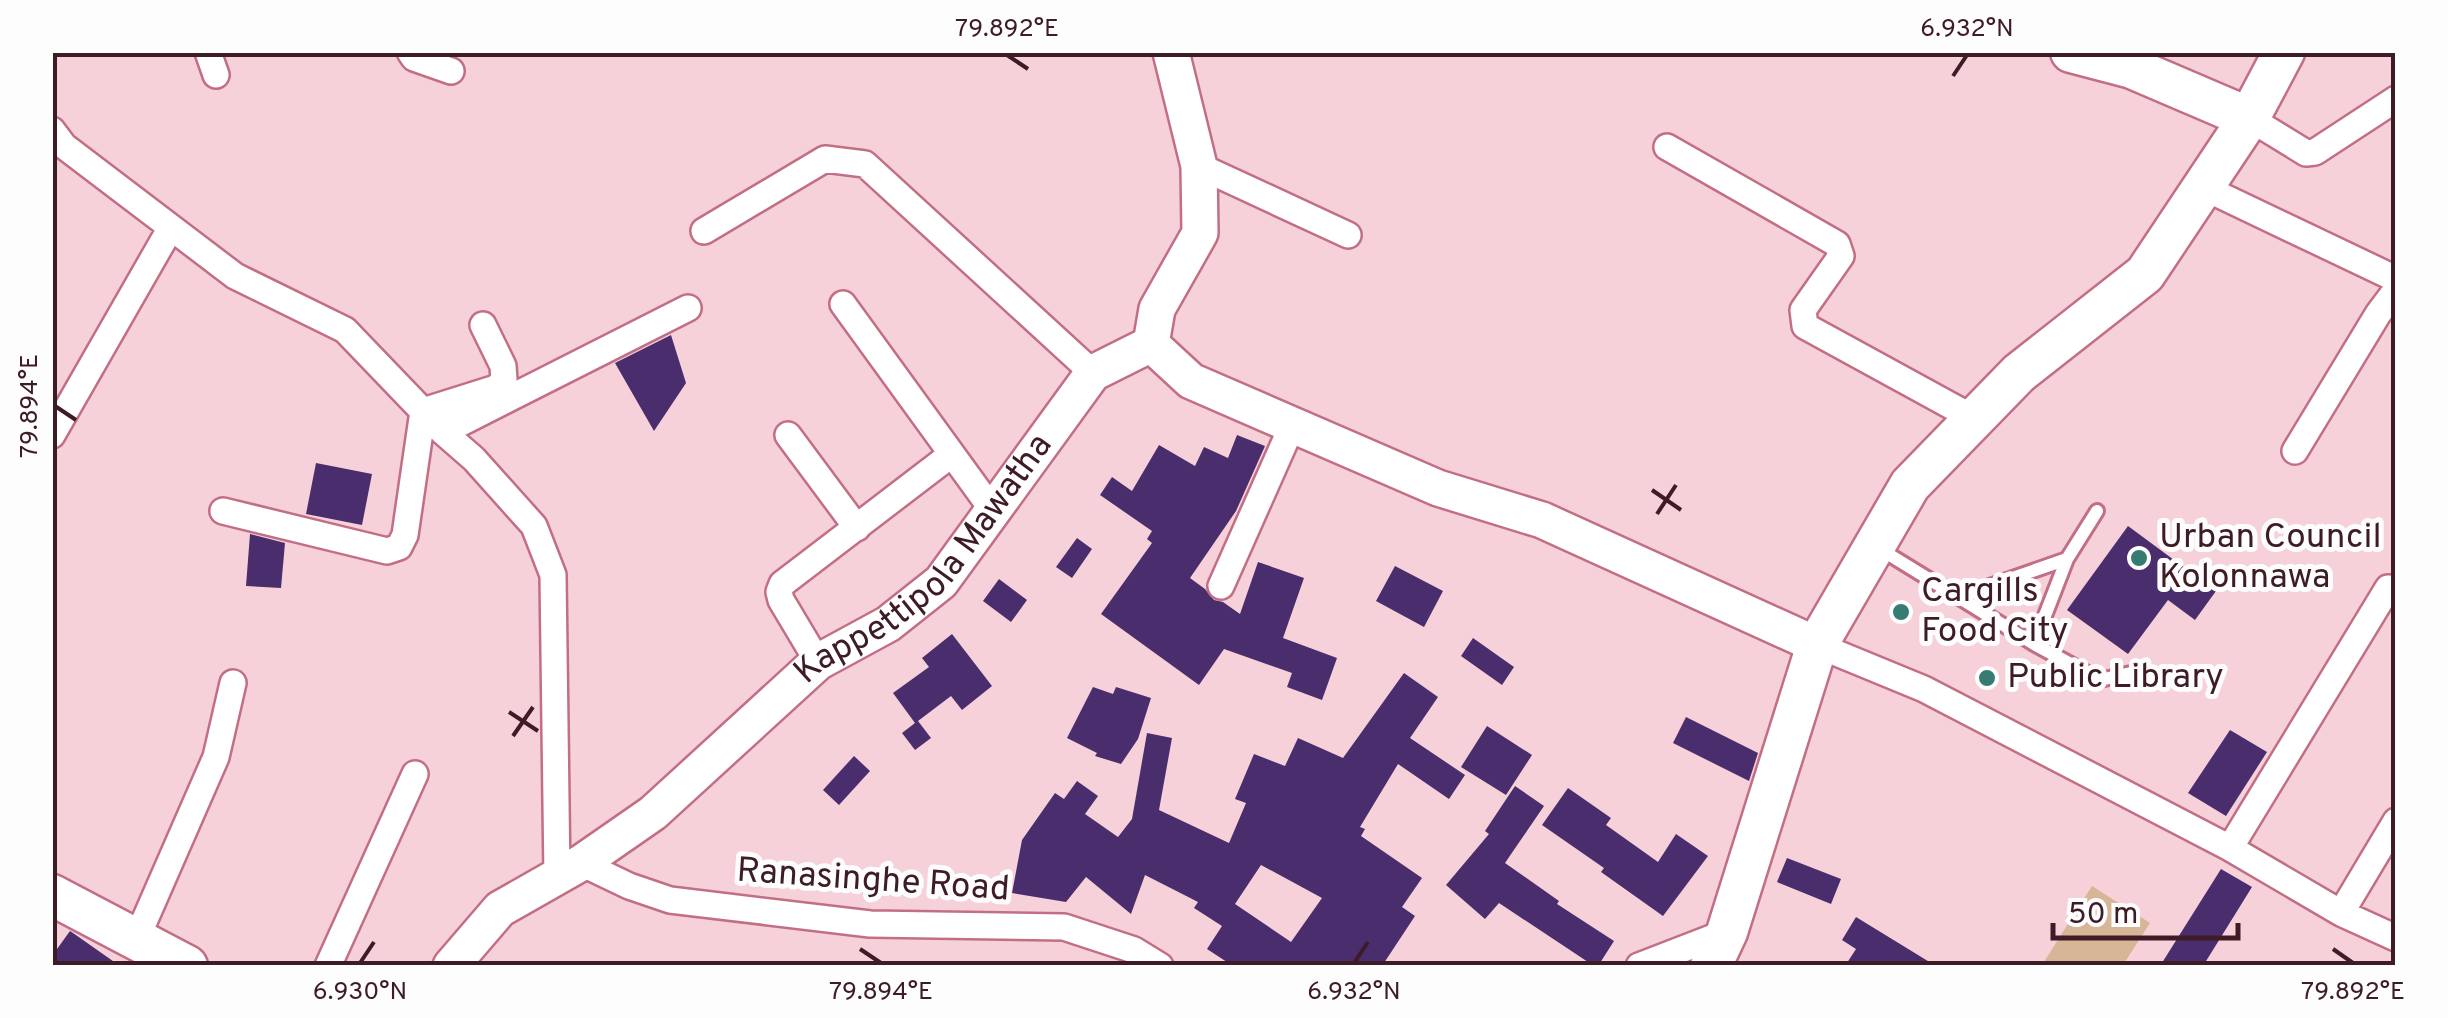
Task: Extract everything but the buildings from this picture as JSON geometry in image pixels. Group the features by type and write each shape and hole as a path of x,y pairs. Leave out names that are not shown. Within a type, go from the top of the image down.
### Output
{"main road":[{"path":"2071,52 2132,68 2249,118"},
{"path":"1719,949 1816,645 1910,485 2019,373 2145,274 2249,118 2284,52"},
{"path":"52,895 187,966"}],"street":[{"path":"410,52 414,58 450,71"},
{"path":"1171,52 1199,166 1200,234 1157,310 1151,344 1191,381 1438,488 1542,520 1816,645 1924,689 2230,848 2341,913 2396,938"},
{"path":"2249,118 2306,152 2315,152 2396,99"},
{"path":"52,130 64,146 235,276 345,330 474,459 534,526 553,575 569,870"},
{"path":"1667,147 1836,244 1841,256 1804,310 1805,326 1975,418"},
{"path":"704,231 825,159 865,164 1093,372"},
{"path":"1199,166 1348,235"},
{"path":"2205,188 2396,279"},
{"path":"52,435 170,229"},
{"path":"2294,451 2396,290"},
{"path":"843,304 994,512"},
{"path":"443,432 688,308"},
{"path":"423,411 496,388 504,380 503,366 483,325"},
{"name":"Kappettipola Mawatha","path":"450,966 500,909 569,870 654,813 818,662 888,624 941,582 1093,372 1151,344"},
{"path":"223,510 387,551 400,547 405,536 423,411"},
{"path":"1221,586 1292,426"},
{"path":"788,435 857,528"},
{"path":"818,662 778,592 782,584 952,454"},
{"path":"2230,848 2388,588 2396,589"},
{"path":"136,940 216,756 234,684"},
{"path":"328,966 415,774"},
{"path":"2341,913 2396,820"},
{"name":"Ranasinghe Road","path":"569,870 670,900 870,924 1064,928 1134,950 1160,966"},
{"path":"1640,966 1719,949"}],"lane":[{"path":"2034,644 2066,560 2097,512"},
{"path":"1874,545 2100,680 2135,672"},
{"path":"1958,597 2066,560"}],"shaded area":[{"path":"2092,886 2150,923 2123,965 2042,965"}],"place":[{"name":"Urban Council Kolonnawa","path":"2139,558"},
{"name":"Cargills Food City","path":"1901,612"},
{"name":"Public Library","path":"1987,678"}]}
